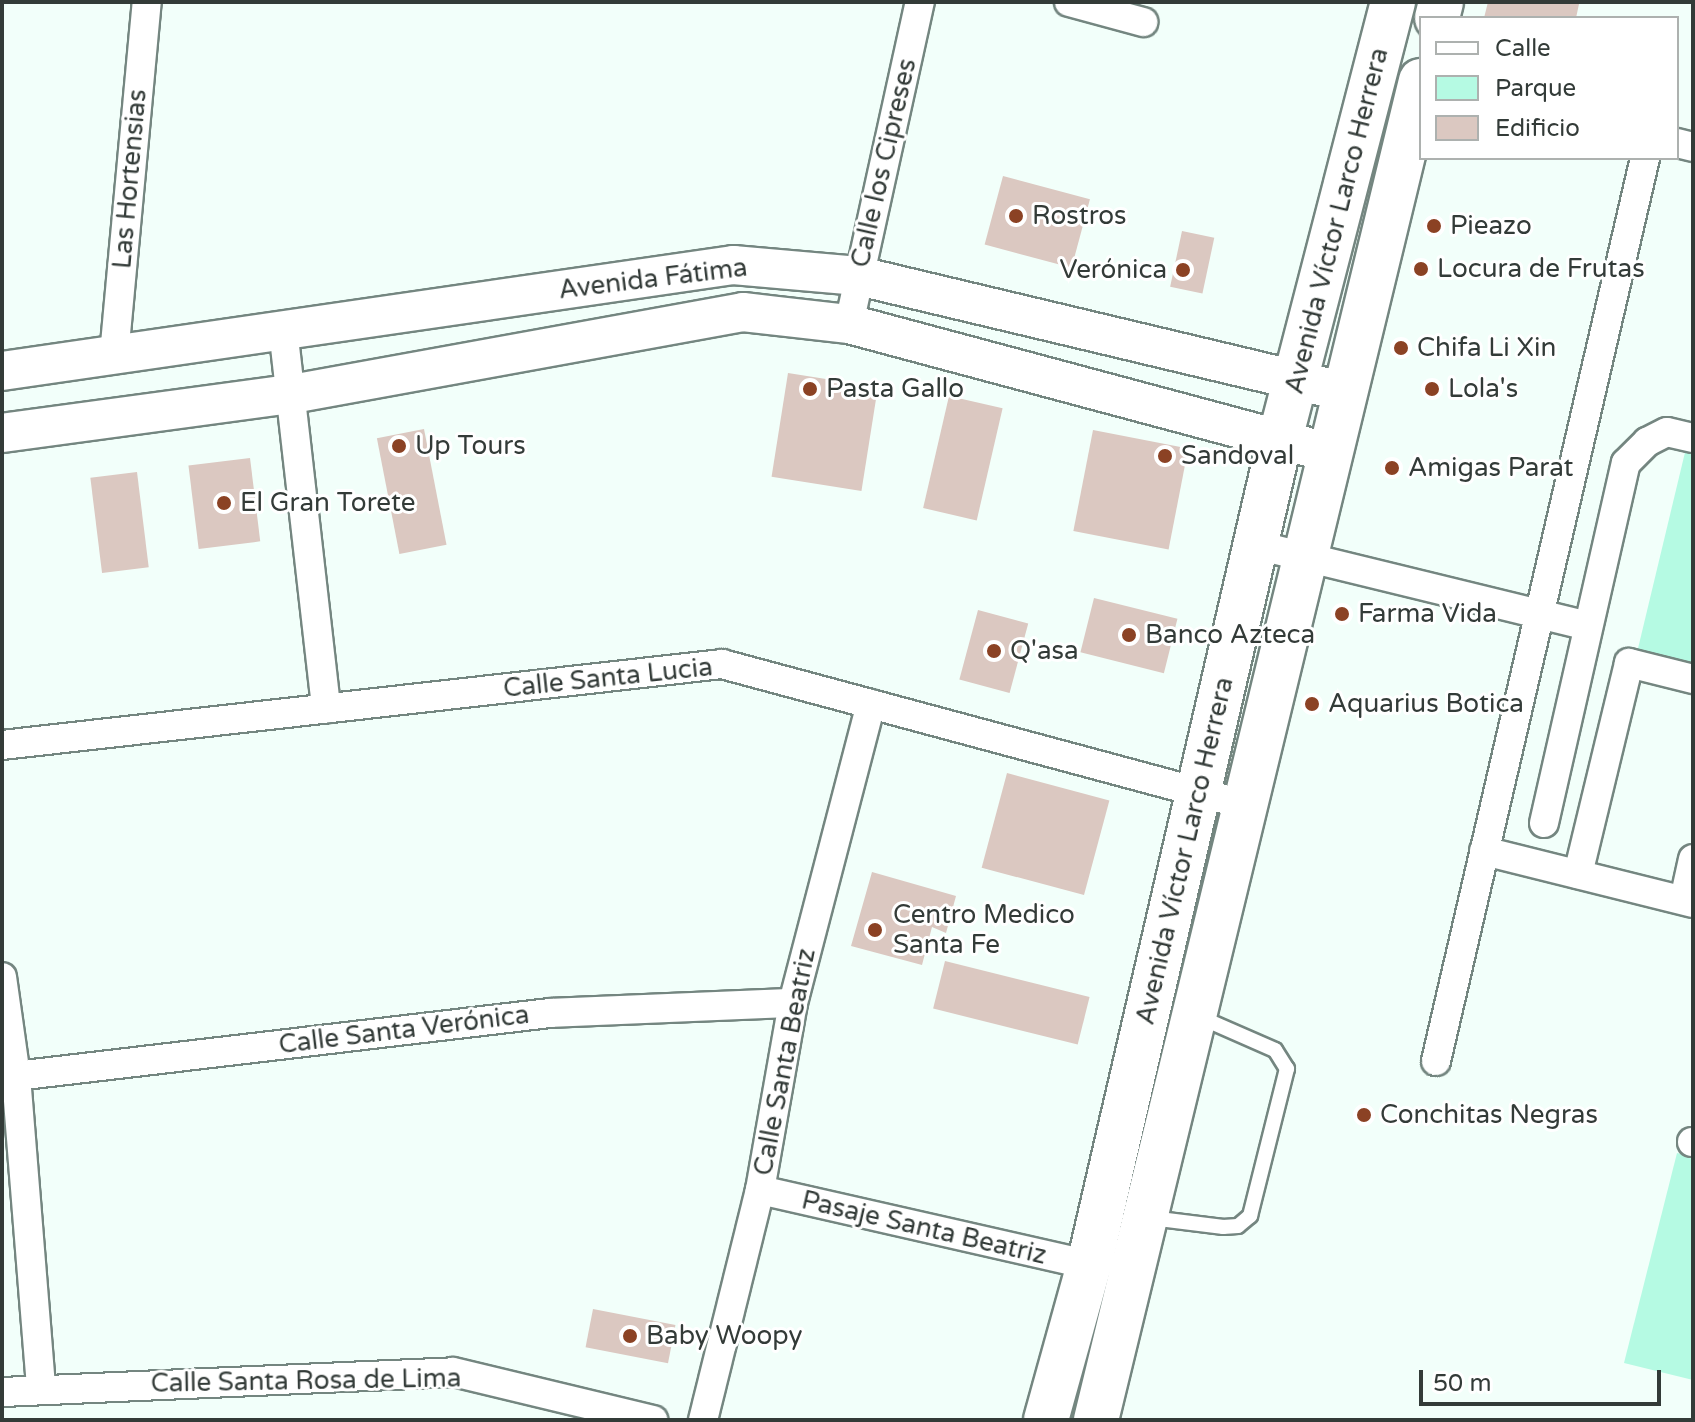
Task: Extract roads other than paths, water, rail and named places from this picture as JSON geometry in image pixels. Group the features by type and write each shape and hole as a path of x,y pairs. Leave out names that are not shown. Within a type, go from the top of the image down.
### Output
{"main road":[{"name":"Avenida Víctor Larco Herrera","path":"1096,1420 1124,1213 1173,1006 1200,794 1280,439 1393,2"},
{"name":"Avenida Víctor Larco Herrera","path":"1173,1006 1246,805 1307,559 1343,391 1419,88"},
{"name":"Avenida Fátima","path":"2,371 733,265 859,276 1343,391"},
{"name":"Avenida Fátima","path":"2,433 292,394 743,312 849,324 1329,453"},
{"name":"Avenida Víctor Larco Herrera","path":"1046,1420 1089,1265 1124,1213"}],"street":[{"name":"Las Hortensias","path":"114,355 147,2"},
{"path":"1069,2 1143,22"},
{"name":"Calle los Cipreses","path":"849,324 913,3"},
{"path":"1377,67 1419,79"},
{"path":"1436,1061 1645,160"},
{"path":"283,329 326,709"},
{"path":"1544,823 1585,625 1626,463 1647,442 1667,432 1693,438"},
{"path":"1256,545 1585,625"},
{"path":"1578,874 1629,663 1693,679"},
{"name":"Calle Santa Lucia","path":"2,745 722,664 1246,805"},
{"name":"Calle Santa Beatriz","path":"703,1420 760,1190 793,1003 871,704"},
{"path":"1484,851 1688,901 1693,859"},
{"path":"2,977 16,1076 41,1388"},
{"name":"Calle Santa Verónica","path":"16,1076 550,1013 793,1003"},
{"name":"Pasaje Santa Beatriz","path":"760,1190 1089,1265"},
{"name":"Calle Santa Rosa de Lima","path":"2,1392 453,1372 653,1420"}],"lane":[{"path":"1124,1213 1223,1227 1238,1226 1250,1216 1287,1069 1275,1050 1173,1006"}],"place":[{"name":"Rostros","path":"1016,216"},
{"name":"Pieazo","path":"1434,226"},
{"name":"Locura de Frutas","path":"1421,269"},
{"name":"Verónica","path":"1183,270"},
{"name":"Chifa Li Xin","path":"1401,348"},
{"name":"Pasta Gallo","path":"810,389"},
{"name":"Lola's","path":"1432,389"},
{"name":"Up Tours","path":"399,446"},
{"name":"Sandoval","path":"1165,456"},
{"name":"Amigas Parat","path":"1392,468"},
{"name":"El Gran Torete","path":"224,503"},
{"name":"Farma Vida","path":"1342,614"},
{"name":"Banco Azteca","path":"1129,635"},
{"name":"Q'asa","path":"994,651"},
{"name":"Aquarius Botica","path":"1312,704"},
{"name":"Centro Medico Santa Fe","path":"875,930"},
{"name":"Conchitas Negras","path":"1364,1115"},
{"name":"Baby Woopy","path":"630,1336"}]}
